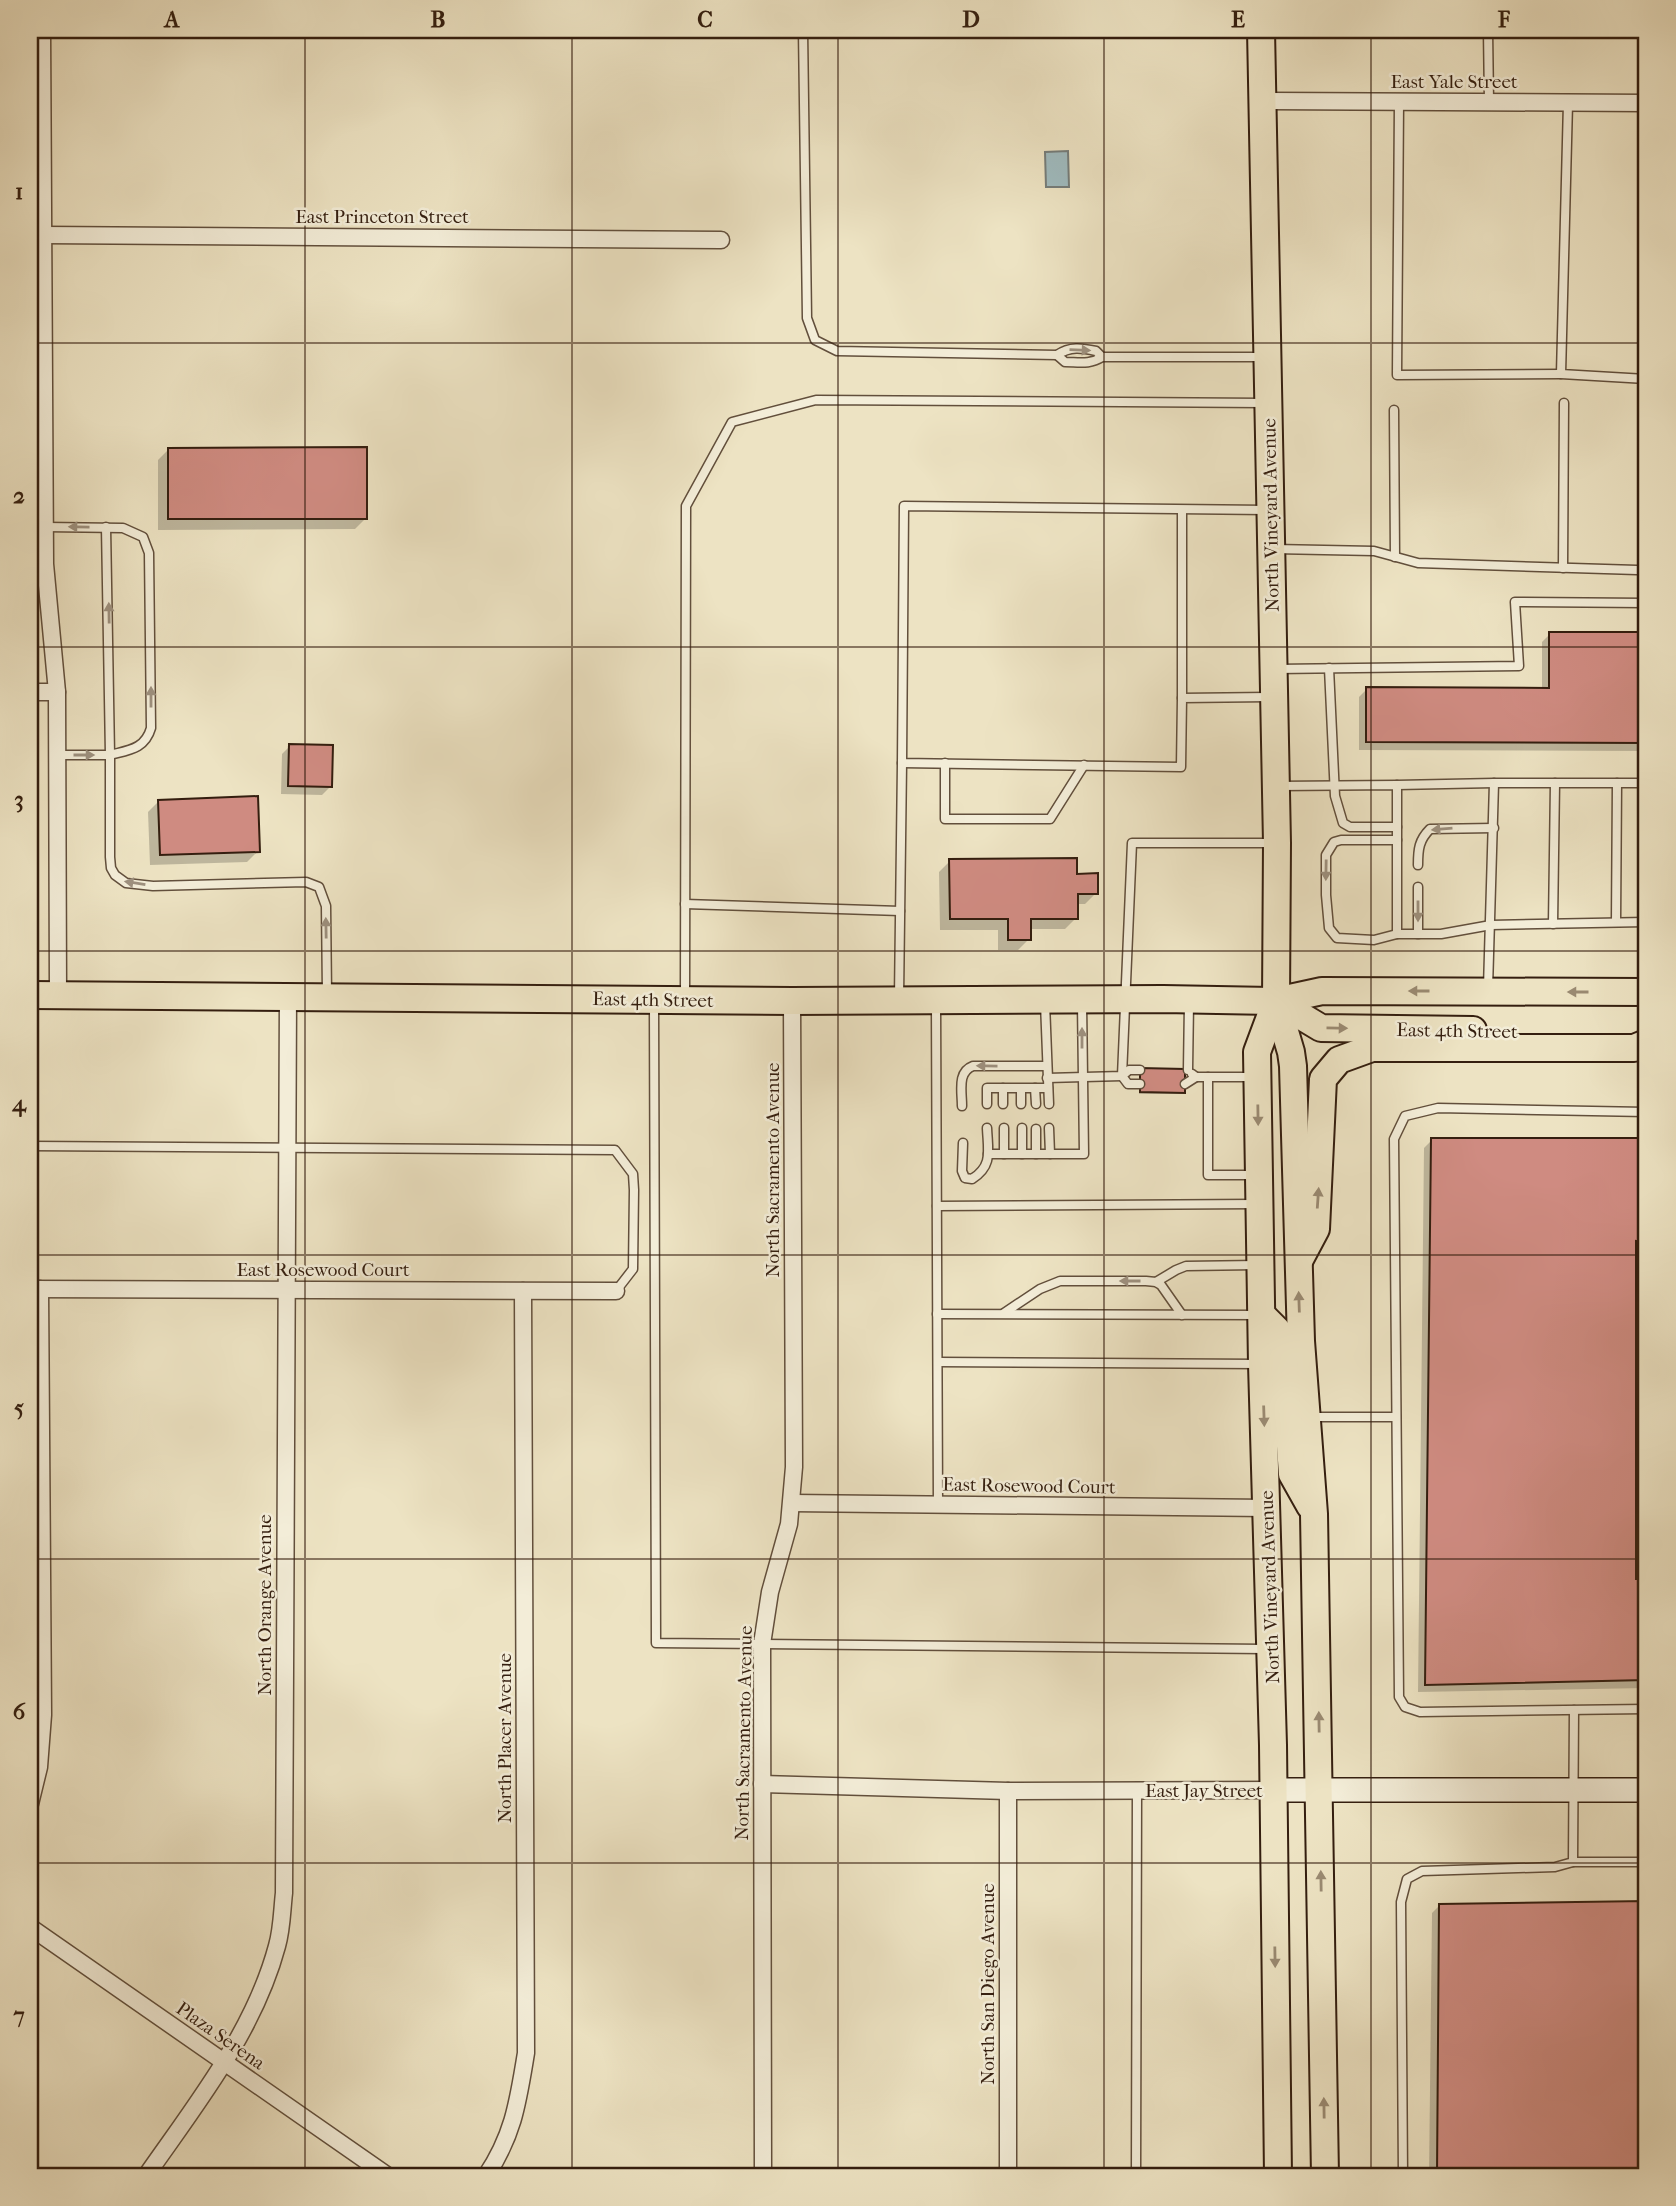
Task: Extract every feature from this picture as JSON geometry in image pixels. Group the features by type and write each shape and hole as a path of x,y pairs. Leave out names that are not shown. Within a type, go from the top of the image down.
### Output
{"main road":[{"name":"North Vineyard Avenue","path":"1261,30 1277,843 1276,1001 1293,1066 1301,1341 1309,1418 1314,1514 1325,2176"},
{"name":"East 4th Street","path":"30,995 792,1001 1276,1001 1322,991 1646,992"},
{"name":"North Vineyard Avenue","path":"1276,1001 1256,1052 1273,1790 1278,2176"},
{"name":"East 4th Street","path":"1276,1001 1321,1028 1646,1033"},
{"path":"1298,1262 1315,1229 1323,1079 1339,1060 1372,1048 1634,1048 1646,1044"},
{"path":"1262,1315 1277,1330 1283,1347 1292,1474 1314,1514"}],"street":[{"path":"42,30 36,84 43,235 38,388 45,527 38,548 57,692 58,995"},
{"name":"East Yale Street","path":"1262,101 1646,103"},
{"name":"East Princeton Street","path":"43,235 720,240"},
{"path":"30,692 57,692"},
{"name":"North Orange Avenue","path":"146,2176 224,2063 261,1992 278,1944 284,1893 288,996"},
{"name":"North Sacramento Avenue","path":"763,2176 762,1644 769,1592 789,1524 792,1503 792,1001"},
{"path":"30,1804 39,1767 43,1715 35,1289"},
{"name":"East Rosewood Court","path":"35,1289 616,1291"},
{"name":"North Placer Avenue","path":"486,2176 502,2152 517,2110 526,2053 523,1291"},
{"name":"East Rosewood Court","path":"792,1503 1266,1508"},
{"name":"East Jay Street","path":"762,1784 1008,1791 1646,1790"},
{"name":"North San Diego Avenue","path":"1008,1791 1008,2176"},
{"name":"Plaza Serena","path":"30,1927 388,2176"}],"lane":[{"path":"803,30 807,317 815,340 836,351 1058,355 1068,349 1080,348 1096,351 1102,358"},
{"path":"1488,30 1489,102"},
{"path":"1399,101 1397,375 1561,374 1646,379"},
{"path":"1561,374 1568,103"},
{"path":"1058,355 1065,362 1095,362 1102,358 1267,357"},
{"path":"685,999 686,506 732,422 816,400 1268,403"},
{"path":"1563,568 1564,403"},
{"path":"1394,410 1395,557"},
{"path":"899,1000 904,506 1270,509"},
{"path":"902,763 1181,767 1182,509"},
{"path":"45,527 122,528 143,537 149,553 151,728 144,743 137,748 110,755 57,755"},
{"path":"106,527 111,868 115,875 126,883 153,886 306,883 319,887 326,906 327,997"},
{"path":"1271,548 1374,551 1418,563 1646,569"},
{"path":"1273,668 1519,666 1515,602 1646,603"},
{"path":"1329,668 1334,786 1343,823 1350,827 1397,827"},
{"path":"1182,698 1274,697"},
{"path":"945,763 945,819 1050,819 1084,765"},
{"path":"1488,991 1494,783"},
{"path":"1553,924 1555,783"},
{"path":"1616,922 1617,783"},
{"path":"1276,786 1646,783"},
{"path":"1397,785 1397,934"},
{"path":"1418,865 1418,847 1422,837 1430,829 1493,828"},
{"path":"1397,840 1341,840 1334,842 1326,855 1329,928 1337,938 1374,940 1397,934 1441,934 1491,925 1646,922"},
{"path":"1140,1084 1128,1084 1122,1076 1132,843 1277,843"},
{"path":"1418,887 1418,934"},
{"path":"685,904 901,911"},
{"path":"654,998 656,1643 1270,1649"},
{"path":"936,1000 938,1505"},
{"path":"1045,1000 1049,1104"},
{"path":"988,1154 1084,1154 1082,1000"},
{"path":"1189,1000 1186,1070 1196,1077"},
{"path":"962,1106 962,1075 966,1069 973,1066 1046,1066"},
{"path":"1047,1078 1122,1076 1129,1070 1140,1070"},
{"path":"1185,1084 1196,1077 1257,1077"},
{"path":"1208,1077 1208,1175 1259,1175"},
{"path":"987,1104 987,1088 1048,1088"},
{"path":"1003,1088 1003,1104"},
{"path":"1035,1088 1036,1104"},
{"path":"1021,1089 1021,1104"},
{"path":"1646,1112 1438,1108 1405,1116 1394,1139 1399,1697 1405,1707 1420,1712 1646,1709"},
{"path":"963,1143 962,1171 965,1178 972,1179 983,1172 987,1165 987,1128"},
{"path":"1004,1128 1004,1154"},
{"path":"1022,1128 1022,1154"},
{"path":"1049,1128 1050,1154"},
{"path":"1036,1129 1036,1154"},
{"path":"30,1146 615,1150 633,1174 634,1190 633,1269 616,1291"},
{"path":"937,1206 1260,1204"},
{"path":"1156,1282 1186,1266 1260,1265"},
{"path":"1003,1314 1040,1289 1060,1281 1156,1282 1161,1285 1181,1315"},
{"path":"937,1314 1262,1315"},
{"path":"938,1362 1262,1364"},
{"path":"1309,1418 1395,1417"},
{"path":"1573,1862 1574,1710"},
{"path":"1136,2176 1138,1790"},
{"path":"1403,2176 1401,1902 1407,1879 1422,1871 1555,1867 1573,1862 1646,1862"}],"water":[{"path":"1068,151 1069,187 1046,187 1045,152"}],"building":[{"path":"367,447 367,519 168,519 168,448"},
{"path":"1549,632 1646,632 1646,743 1366,742 1366,687 1549,688"},
{"path":"289,744 333,745 332,787 288,786"},
{"path":"258,796 260,852 160,855 158,800"},
{"path":"1077,858 1077,874 1098,873 1098,894 1078,894 1078,919 1031,919 1031,940 1008,940 1008,919 950,919 949,859"},
{"path":"1140,1068 1185,1069 1185,1093 1140,1092"},
{"path":"1431,1138 1646,1138 1646,1243 1636,1241 1636,1579 1646,1579 1646,1680 1425,1685"},
{"path":"1646,1901 1646,2176 1437,2176 1439,1904"}]}
